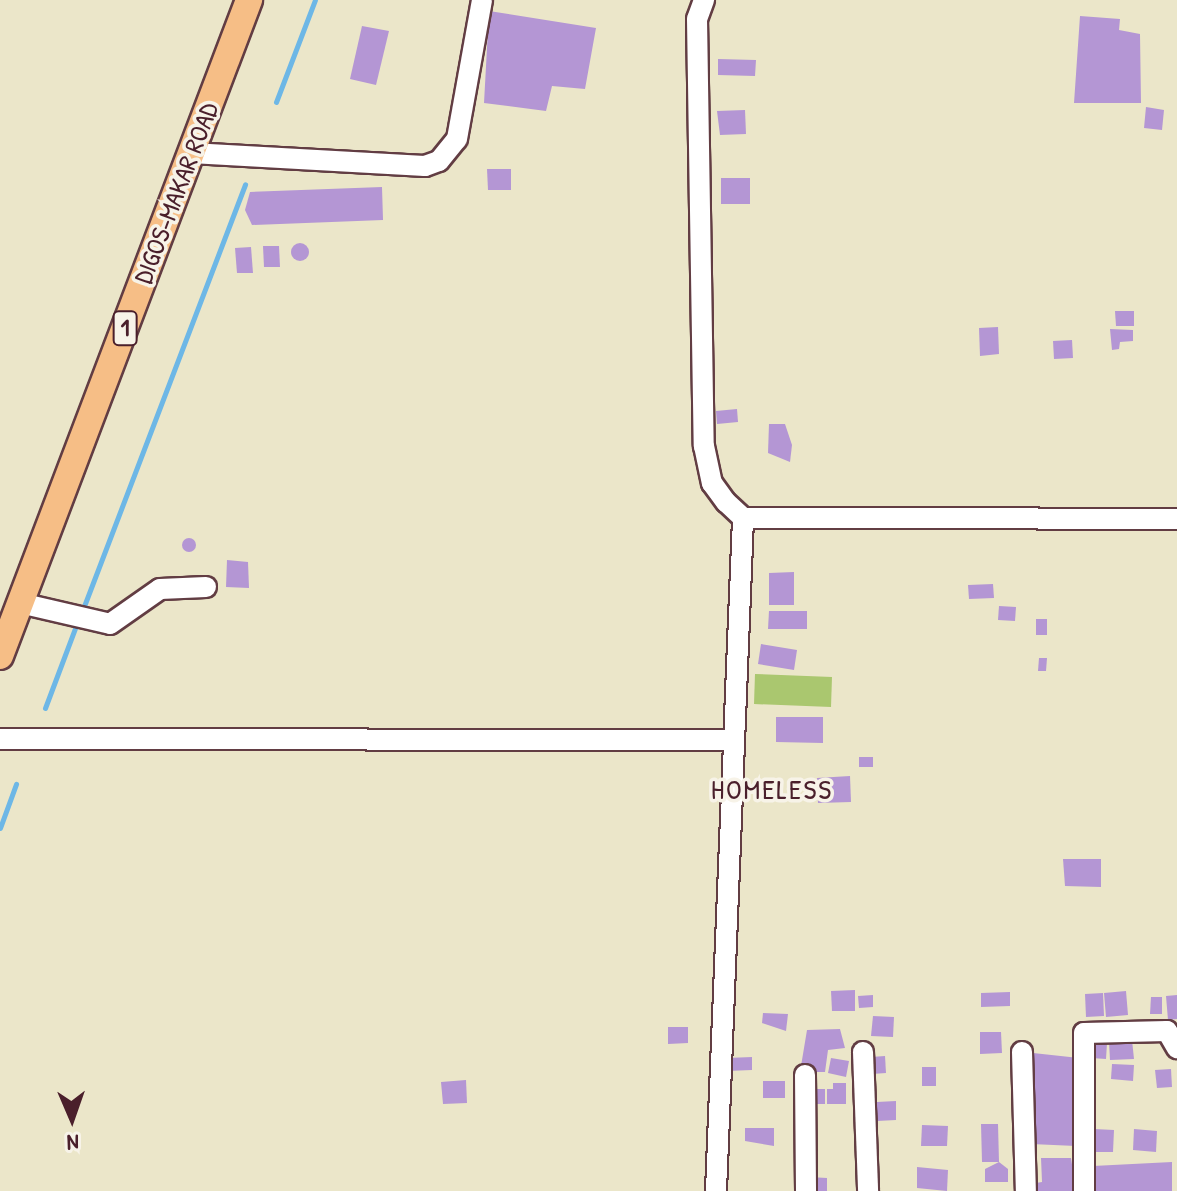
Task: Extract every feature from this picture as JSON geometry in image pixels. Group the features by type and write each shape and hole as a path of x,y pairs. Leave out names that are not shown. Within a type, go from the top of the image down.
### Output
{"main road":[{"name":"DIGOS-MAKAR ROAD","path":"0,656 249,0"}],"street":[{"path":"191,153 425,166 439,161 457,139 482,0"},
{"path":"704,0 697,19 704,446 712,483 743,518 716,1191"},
{"path":"743,518 1177,519"},
{"path":"20,603 99,625 121,619 160,589 206,587"},
{"path":"0,739 734,740"},
{"path":"1084,1191 1084,1033 1167,1031 1177,1048"},
{"path":"863,1052 868,1191"},
{"path":"1022,1052 1026,1191"},
{"path":"805,1075 806,1191"}],"green space":[{"path":"755,674 832,677 831,707 754,704"}],"building":[{"path":"489,11 596,28 585,89 552,86 546,111 484,103"},
{"path":"1080,16 1120,19 1119,30 1140,34 1141,103 1074,103"},
{"path":"362,26 389,31 376,85 350,79"},
{"path":"718,59 756,60 755,76 718,75"},
{"path":"1146,107 1164,110 1162,130 1144,128"},
{"path":"745,110 746,134 720,135 717,111"},
{"path":"487,169 511,169 511,190 488,190"},
{"path":"721,178 750,178 750,204 721,204"},
{"path":"382,187 383,220 252,225 245,210 250,192"},
{"path":"300,243 309,252 300,261 291,252"},
{"path":"263,246 279,246 280,267 264,267"},
{"path":"251,247 253,273 237,273 235,248"},
{"path":"1115,311 1134,311 1134,326 1116,326"},
{"path":"998,327 999,354 980,356 979,328"},
{"path":"1110,329 1133,330 1133,341 1120,342 1119,349 1112,350"},
{"path":"1072,340 1073,358 1054,359 1053,341"},
{"path":"737,409 738,422 717,424 716,411"},
{"path":"769,424 785,424 792,445 790,462 768,453"},
{"path":"189,538 196,545 189,552 182,545"},
{"path":"227,560 248,562 249,588 226,587"},
{"path":"794,572 794,605 769,605 769,573"},
{"path":"993,584 994,598 969,599 968,585"},
{"path":"999,606 1016,607 1015,621 998,620"},
{"path":"769,611 807,611 807,629 768,629"},
{"path":"1036,619 1047,619 1047,635 1036,635"},
{"path":"761,644 797,650 794,670 758,664"},
{"path":"1039,658 1047,658 1046,671 1038,671"},
{"path":"776,717 823,717 823,743 776,742"},
{"path":"859,757 873,757 873,767 859,767"},
{"path":"850,776 851,802 818,803 817,778"},
{"path":"1063,859 1101,859 1101,887 1065,886"},
{"path":"855,990 855,1011 832,1011 831,991"},
{"path":"1126,991 1128,1015 1106,1017 1104,993"},
{"path":"1010,992 1010,1006 981,1007 981,993"},
{"path":"1103,993 1104,1016 1086,1017 1085,994"},
{"path":"873,995 873,1007 859,1008 858,996"},
{"path":"1177,995 1177,1019 1168,1020 1166,996"},
{"path":"1151,997 1162,997 1162,1014 1150,1014"},
{"path":"763,1013 788,1014 786,1031 762,1023"},
{"path":"873,1016 894,1017 893,1037 871,1036"},
{"path":"668,1027 688,1027 688,1043 668,1044"},
{"path":"840,1029 845,1048 828,1050 825,1072 800,1072 807,1030"},
{"path":"980,1032 1001,1032 1002,1053 980,1054"},
{"path":"1132,1040 1134,1059 1110,1060 1109,1042"},
{"path":"1091,1043 1107,1043 1106,1059 1091,1058"},
{"path":"1033,1053 1079,1058 1076,1146 1031,1144"},
{"path":"885,1056 886,1073 872,1074 871,1057"},
{"path":"752,1057 752,1070 727,1071 727,1058"},
{"path":"831,1058 849,1061 846,1077 828,1073"},
{"path":"1112,1064 1134,1065 1133,1081 1111,1079"},
{"path":"922,1067 936,1067 936,1086 922,1086"},
{"path":"1171,1069 1172,1087 1157,1088 1155,1070"},
{"path":"466,1080 467,1103 443,1104 441,1082"},
{"path":"763,1081 785,1081 785,1098 763,1098"},
{"path":"833,1083 846,1083 846,1104 827,1104 827,1089 833,1089"},
{"path":"808,1089 825,1089 825,1104 808,1104"},
{"path":"896,1101 896,1120 877,1121 877,1102"},
{"path":"981,1124 998,1124 999,1162 982,1162"},
{"path":"922,1125 948,1126 947,1146 921,1146"},
{"path":"745,1128 774,1128 774,1146 745,1141"},
{"path":"1094,1129 1114,1130 1113,1152 1094,1152"},
{"path":"1134,1129 1157,1131 1156,1152 1133,1150"},
{"path":"1041,1158 1071,1158 1076,1191 1029,1191 1030,1184 1042,1182"},
{"path":"999,1162 1008,1169 1008,1182 985,1182 985,1169"},
{"path":"1172,1162 1172,1191 1096,1191 1093,1166"},
{"path":"917,1167 948,1170 947,1191 917,1188"},
{"path":"809,1177 827,1178 827,1191 810,1191"}],"waterway":[{"path":"276,102 315,0"},
{"path":"81,614 245,184"},
{"path":"45,708 77,623"},
{"path":"0,828 16,784"}],"district":[{"name":"HOMELESS","path":"772,789"}]}
